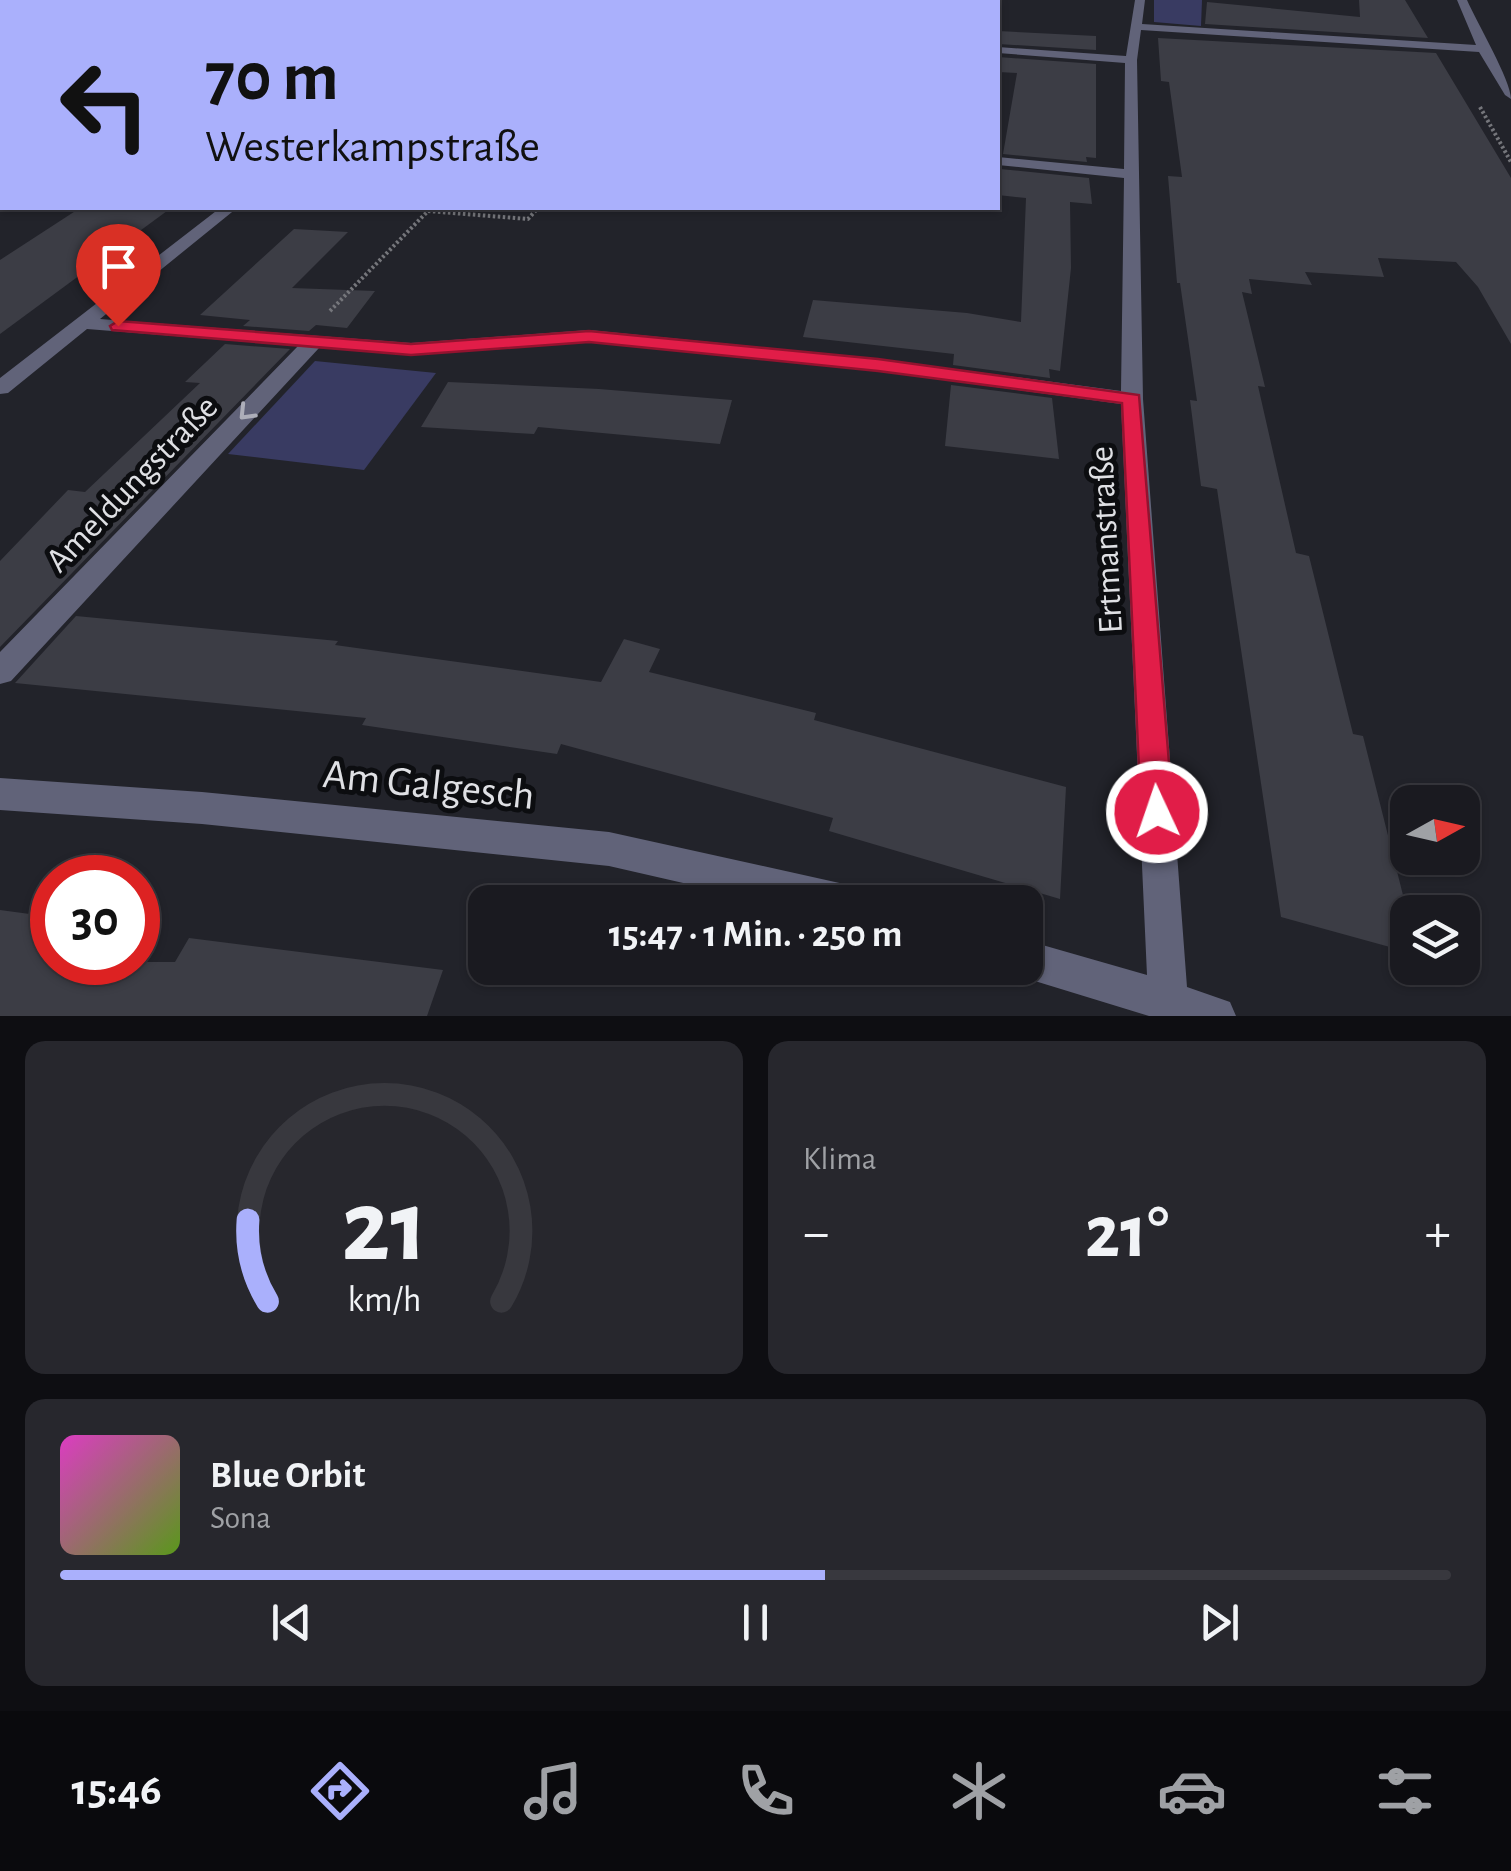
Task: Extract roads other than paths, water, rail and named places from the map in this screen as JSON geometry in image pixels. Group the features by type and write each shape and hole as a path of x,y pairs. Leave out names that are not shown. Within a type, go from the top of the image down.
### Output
{"street":[{"name":"Ertmanstraße","path":"1140,0 1131,60 1132,399 1170,1010"},
{"path":"1462,0 1483,49 1511,94"},
{"path":"1138,27 1483,49"},
{"path":"1000,50 1131,60"},
{"path":"1000,161 1130,174"},
{"path":"0,388 226,210"},
{"path":"82,324 411,349 589,336 878,365 1132,399"},
{"name":"Ameldungstraße","path":"0,672 308,342"},
{"name":"Am Galgesch","path":"0,794 202,808 609,849 769,885"},
{"path":"1043,965 1170,1010 1216,1016"}]}
